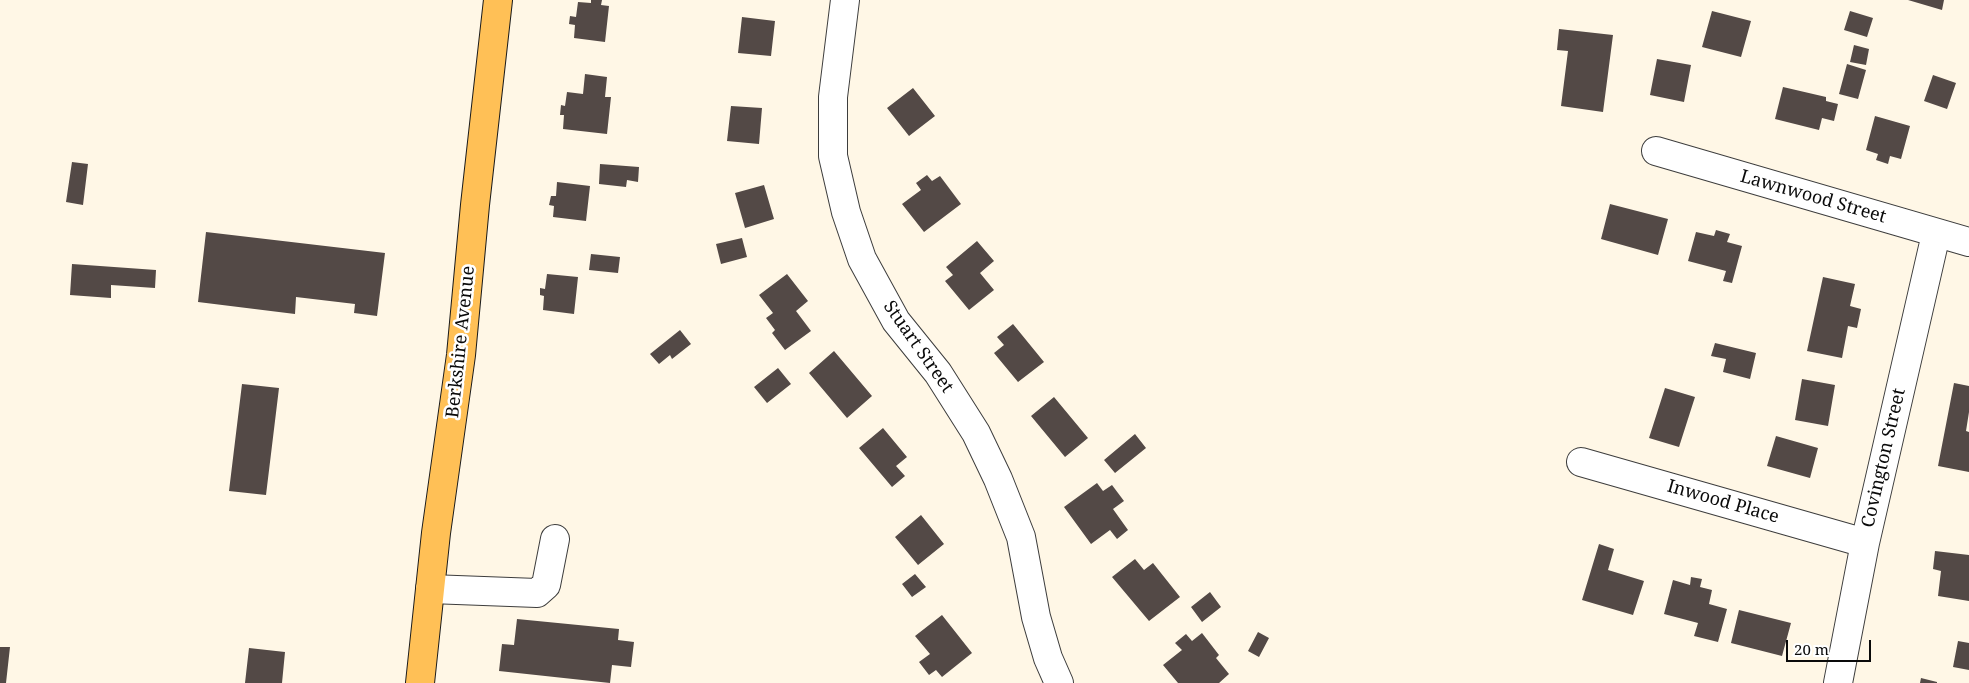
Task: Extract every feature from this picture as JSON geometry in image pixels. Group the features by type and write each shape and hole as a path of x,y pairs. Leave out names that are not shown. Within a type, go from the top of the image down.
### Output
{"main road":[{"name":"Berkshire Avenue","path":"420,683 436,533 462,355 475,205 498,0"}],"street":[{"name":"Stuart Street","path":"846,0 833,97 833,156 846,212 862,260 896,321 938,373 976,433 998,479 1020,537 1036,617 1048,658 1059,683"},
{"name":"Lawnwood Street","path":"1656,151 1936,234 1969,242"},
{"name":"Covington Street","path":"1838,683 1865,543 1936,234"},
{"name":"Inwood Place","path":"1582,462 1865,543"},
{"path":"430,589 537,593 546,585 555,539"}],"building":[{"path":"591,0 602,0 601,5 609,6 605,42 574,38 575,25 569,24 570,16 576,17 578,2 591,3"},
{"path":"1908,0 1944,0 1942,10"},
{"path":"1712,11 1751,21 1741,57 1702,47"},
{"path":"1850,11 1873,18 1867,37 1844,30"},
{"path":"742,17 775,21 771,56 738,53"},
{"path":"1559,29 1613,35 1603,112 1561,106 1568,51 1557,50"},
{"path":"1854,45 1869,49 1866,65 1850,62"},
{"path":"1657,59 1691,65 1684,102 1650,95"},
{"path":"1847,64 1866,70 1858,99 1839,94"},
{"path":"585,74 607,77 605,97 611,97 607,134 563,129 564,115 560,115 561,105 565,106 567,92 583,94"},
{"path":"1933,75 1956,83 1947,109 1924,101"},
{"path":"1783,87 1826,97 1826,101 1838,104 1834,121 1822,118 1819,130 1775,119"},
{"path":"913,88 935,116 909,136 887,108"},
{"path":"731,106 762,108 759,144 727,141"},
{"path":"1875,116 1910,126 1901,159 1890,156 1888,164 1876,160 1878,154 1866,150"},
{"path":"72,162 88,164 83,205 66,202"},
{"path":"600,164 639,167 638,182 627,180 626,187 599,184"},
{"path":"927,175 932,181 940,176 961,204 924,232 902,204 921,190 916,183"},
{"path":"557,182 590,186 586,221 553,217 554,206 549,205 551,196 556,196"},
{"path":"764,185 774,219 745,228 735,193"},
{"path":"1610,204 1668,219 1658,255 1601,239"},
{"path":"1716,230 1730,234 1727,242 1742,246 1732,283 1723,281 1726,271 1688,261 1696,232 1714,236"},
{"path":"206,232 385,253 377,316 354,313 355,304 296,297 295,314 198,302"},
{"path":"742,238 747,257 721,264 716,244"},
{"path":"977,241 994,261 980,273 994,290 969,310 945,281 953,275 946,267"},
{"path":"591,254 620,257 618,273 589,270"},
{"path":"72,264 156,270 155,288 111,285 111,298 70,295"},
{"path":"547,274 578,277 574,314 543,310 544,296 540,295 540,288 545,289"},
{"path":"787,274 808,301 796,311 811,331 785,350 772,333 775,330 766,318 773,313 759,295"},
{"path":"1823,277 1855,284 1850,306 1861,309 1857,328 1848,326 1842,358 1807,351"},
{"path":"1013,324 1044,362 1018,382 994,353 1004,345 997,337"},
{"path":"680,330 691,344 672,359 670,355 659,364 650,354"},
{"path":"1715,343 1756,353 1750,379 1723,372 1726,359 1711,356"},
{"path":"834,351 872,396 847,418 809,373"},
{"path":"778,368 791,384 767,403 754,387"},
{"path":"1802,379 1835,385 1828,426 1795,420"},
{"path":"1954,383 1969,386 1969,412 1966,431 1969,432 1969,472 1938,466"},
{"path":"242,384 279,388 266,495 229,491"},
{"path":"1665,388 1695,397 1679,447 1649,438"},
{"path":"1054,397 1088,438 1065,457 1031,416"},
{"path":"883,428 907,457 896,466 905,476 892,487 859,448"},
{"path":"1135,434 1146,448 1115,473 1104,460"},
{"path":"1776,436 1818,448 1810,478 1767,466"},
{"path":"1097,483 1103,491 1112,485 1124,501 1113,509 1128,530 1117,539 1110,530 1091,544 1064,507"},
{"path":"921,515 944,544 918,565 895,537"},
{"path":"1599,544 1614,549 1608,570 1644,581 1633,615 1582,600"},
{"path":"1935,551 1969,555 1969,601 1938,596 1941,571 1933,569"},
{"path":"1135,559 1144,570 1153,563 1180,597 1149,621 1112,577"},
{"path":"915,574 926,587 912,597 902,584"},
{"path":"1691,577 1702,579 1700,587 1712,590 1709,604 1727,609 1718,642 1694,636 1698,623 1664,614 1673,580 1690,585"},
{"path":"1210,592 1221,607 1202,622 1191,607"},
{"path":"1739,610 1791,623 1782,656 1731,643"},
{"path":"942,615 972,653 942,677 936,670 929,675 919,662 930,654 915,636"},
{"path":"517,619 619,629 618,640 634,642 631,667 612,665 610,683 499,671 502,644 514,645"},
{"path":"1258,632 1269,638 1259,657 1248,651"},
{"path":"1202,633 1219,655 1216,658 1229,674 1219,683 1178,683 1163,665 1182,650 1175,643 1186,634 1192,641"},
{"path":"1958,641 1969,643 1969,670 1953,667"},
{"path":"0,647 10,647 6,683 0,683"},
{"path":"249,648 285,652 282,683 245,683"},
{"path":"1921,678 1937,682 1937,683 1920,683"}]}
